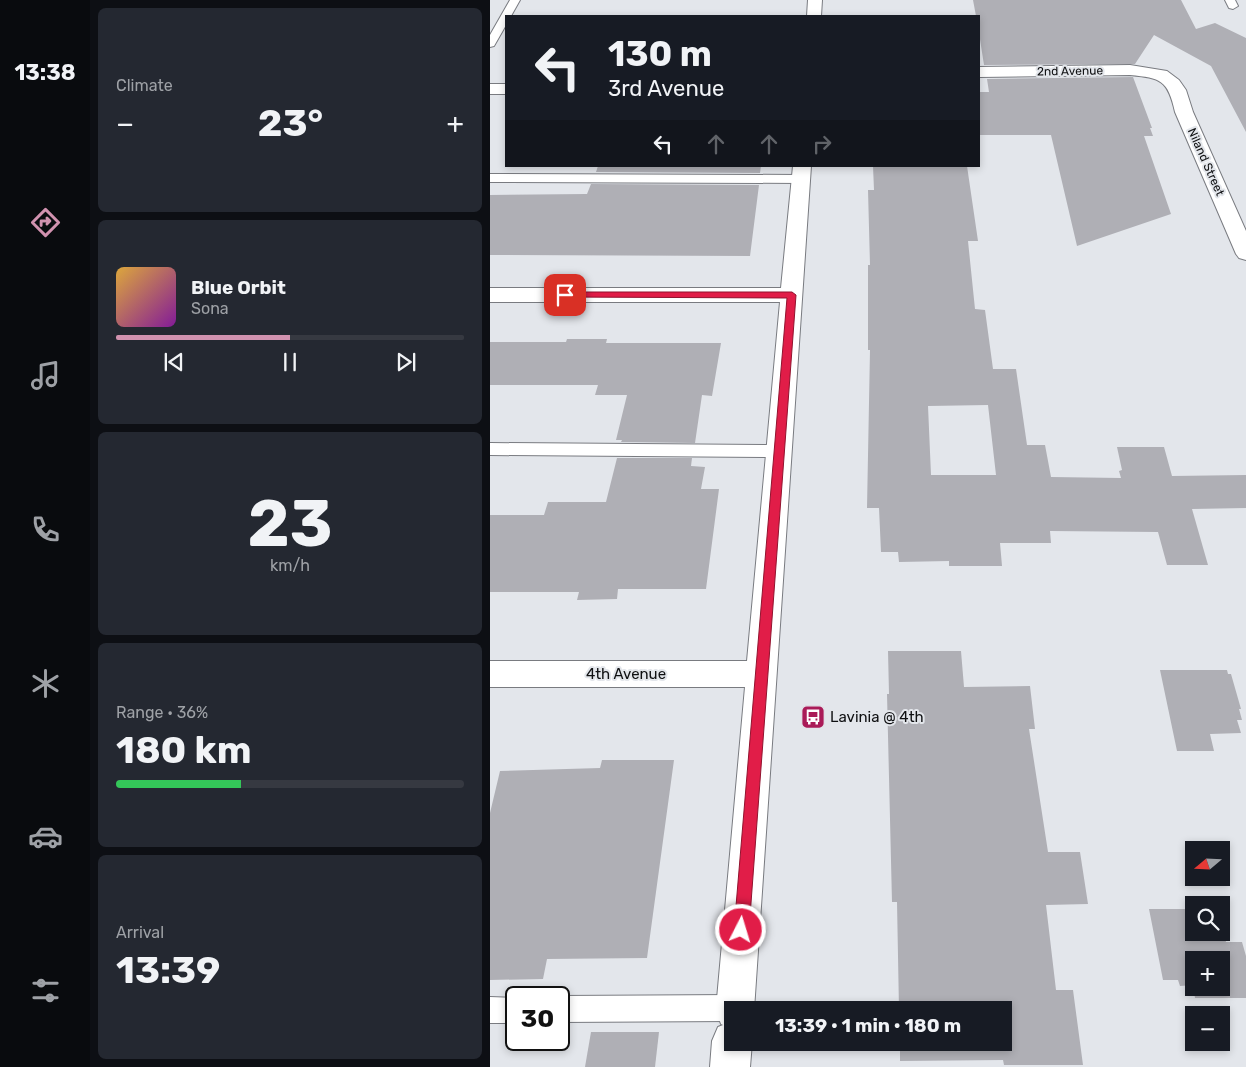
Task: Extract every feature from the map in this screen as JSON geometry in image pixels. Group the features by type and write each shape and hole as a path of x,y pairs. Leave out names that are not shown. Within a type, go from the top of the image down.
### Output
{"street":[{"path":"814,15 815,0"},
{"name":"2nd Avenue","path":"980,72 1130,70 1161,75"},
{"name":"Niland Street","path":"1161,75 1169,78 1178,88 1184,112 1246,254"},
{"path":"490,89 505,89"},
{"path":"736,1001 801,173"},
{"path":"490,295 792,295"},
{"name":"4th Avenue","path":"490,674 762,674"},
{"path":"730,1067 731,1051"}],"lane":[{"path":"508,15 515,0"},
{"path":"490,44 505,20"},
{"path":"490,178 801,173"},
{"path":"490,449 780,451"},
{"path":"490,1010 505,1010"},
{"path":"570,1010 724,1019"}],"building":[{"path":"973,0 1181,0 1196,29 1215,23 1246,38 1246,132 1211,66 1154,35 1135,64 984,65 980,39 980,15 976,15"},
{"path":"1133,77 1152,128 1150,128 1153,136 1144,136 1171,214 1077,246 1051,135 980,135 980,92 989,92 987,79"},
{"path":"598,167 761,167 760,173 596,172"},
{"path":"873,167 967,167 978,241 968,241 975,309 985,310 993,369 1016,369 1027,445 1045,445 1051,477 1121,478 1119,471 1122,470 1117,447 1164,447 1172,476 1246,475 1246,508 1192,509 1208,565 1167,565 1158,532 1050,531 1051,543 1000,543 1002,566 949,566 949,561 899,562 898,552 881,552 879,508 867,508 870,350 868,350 868,265 870,265 868,190 874,190","holes":["988,405 996,475 931,475 928,406"]},
{"path":"591,184 759,185 750,256 490,255 490,195 587,194"},
{"path":"567,339 607,339 606,343 721,343 712,396 702,395 695,443 621,442 622,440 616,440 627,395 595,395 598,385 490,385 490,342 566,342"},
{"path":"617,458 692,458 691,466 705,467 701,489 719,489 706,589 618,589 617,599 577,600 579,592 490,592 490,515 544,515 548,502 606,502"},
{"path":"888,651 961,651 964,687 1030,686 1035,729 1029,729 1048,852 1080,852 1088,904 1046,905 1056,990 1073,990 1083,1065 1004,1065 1003,1060 900,1061 900,1051 1012,1051 1012,1001 899,1001 897,902 892,902 887,694 889,694"},
{"path":"1160,670 1227,670 1228,674 1231,674 1241,709 1239,709 1242,720 1237,720 1241,733 1210,734 1214,751 1177,751"},
{"path":"602,760 674,760 647,958 547,959 543,979 490,980 490,813 500,771 600,768"},
{"path":"1149,909 1185,909 1185,941 1242,942 1246,956 1246,998 1195,998 1195,996 1230,996 1230,951 1185,951 1185,986 1180,986 1178,980 1163,980"},
{"path":"591,1032 659,1032 655,1067 585,1067"}],"place":[{"name":"Lavinia @ 4th","path":"813,717"}],"route":[{"path":"565,295 792,295 741,930"}]}
